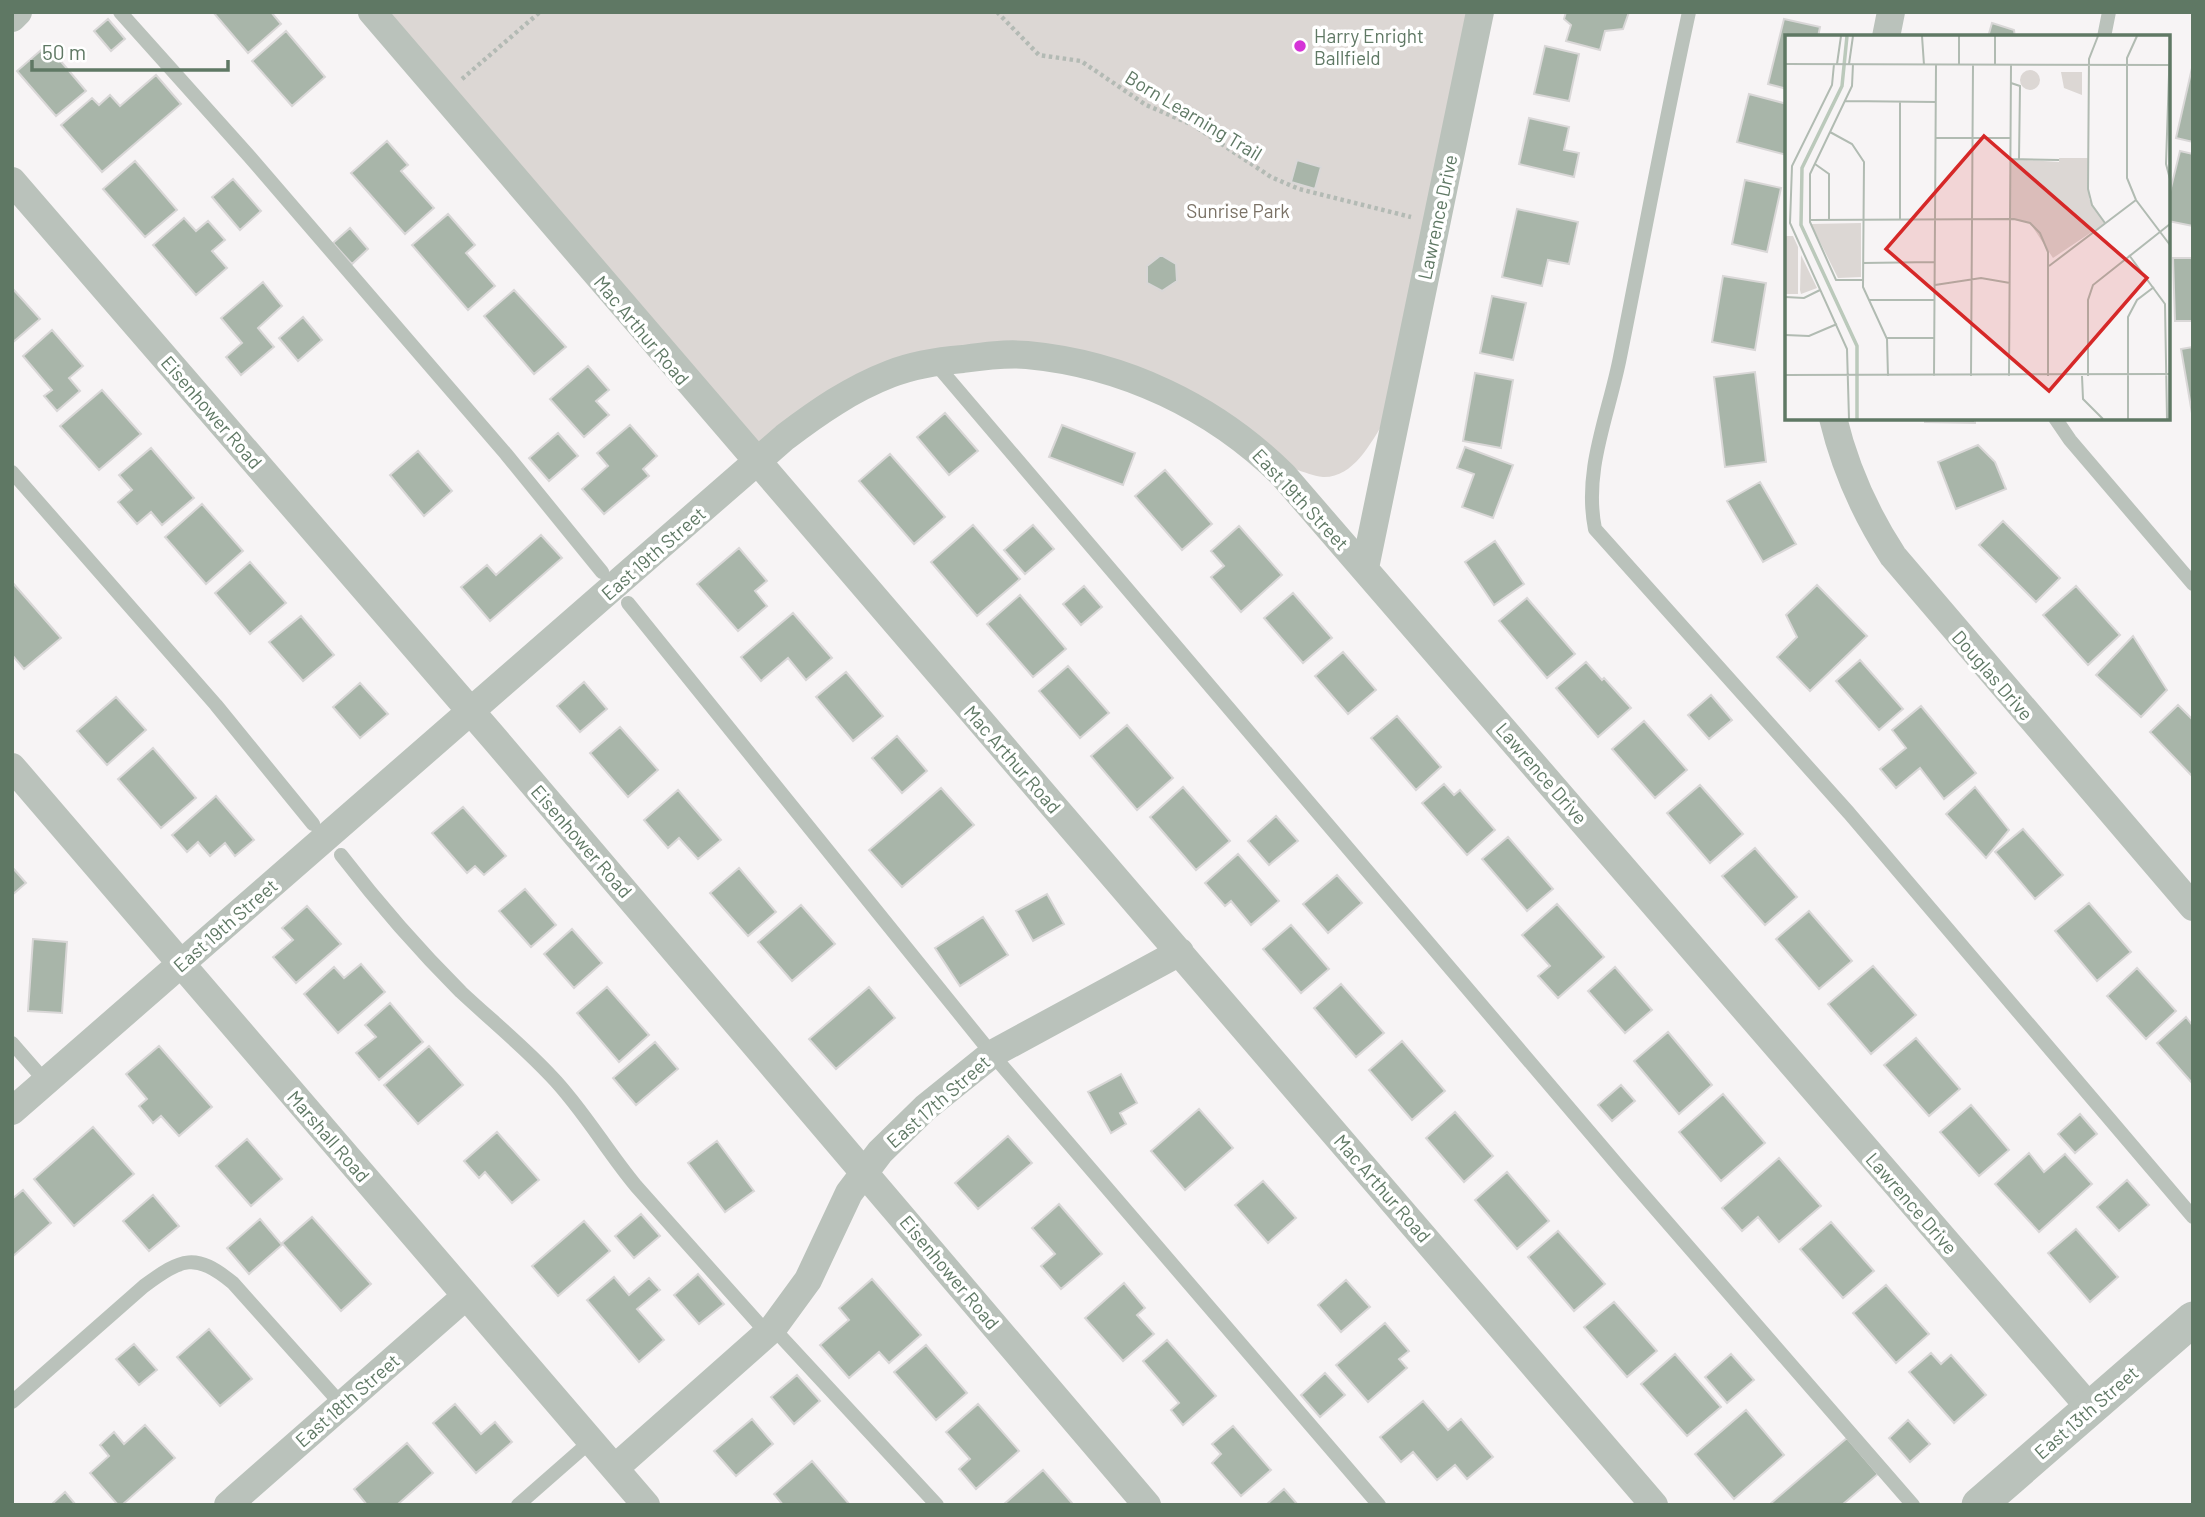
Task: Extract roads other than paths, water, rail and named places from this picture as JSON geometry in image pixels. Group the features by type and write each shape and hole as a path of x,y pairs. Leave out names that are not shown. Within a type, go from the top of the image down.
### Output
{"street":[{"path":"12,18 18,12"},
{"name":"Mac Arthur Road","path":"372,12 756,463 1654,1505"},
{"name":"Lawrence Drive","path":"1480,12 1365,568 2090,1408"},
{"path":"1885,35 1891,12"},
{"name":"Eisenhower Road","path":"12,181 471,712 1147,1505"},
{"name":"East 19th Street","path":"12,1111 756,463 820,411 858,388 892,373 934,362 1025,355 1081,363 1135,379 1186,403 1234,432 1265,457 1365,568"},
{"name":"Douglas Drive","path":"1833,420 1860,498 1893,556 2193,907"},
{"name":"Marshall Road","path":"12,767 646,1505"},
{"name":"East 17th Street","path":"615,1468 770,1330 808,1280 849,1193 864,1171 925,1108 992,1055 1180,952"},
{"name":"East 18th Street","path":"228,1505 466,1296"},
{"name":"East 13th Street","path":"1979,1505 2193,1319"}],"lane":[{"path":"120,12 506,454 602,572"},
{"path":"1689,12 1615,383 1592,469 1591,506 1595,529 1849,813 2193,1217"},
{"path":"2104,35 2109,12"},
{"path":"934,362 1627,1176 1913,1505"},
{"path":"2056,420 2070,440 2193,584"},
{"path":"12,472 216,705 313,824"},
{"path":"628,603 992,1055 1379,1505"},
{"path":"341,855 414,943 551,1076 579,1108 636,1186 937,1505"},
{"path":"12,1043 46,1082"},
{"path":"12,1402 144,1286 161,1273 189,1261 202,1262 218,1270 233,1283 342,1405"},
{"path":"518,1505 591,1441"}],"place":[{"name":"Harry Enright Ballfield","path":"1300,46"}],"park label":[{"name":"Sunrise Park","path":"1238,210"}]}
